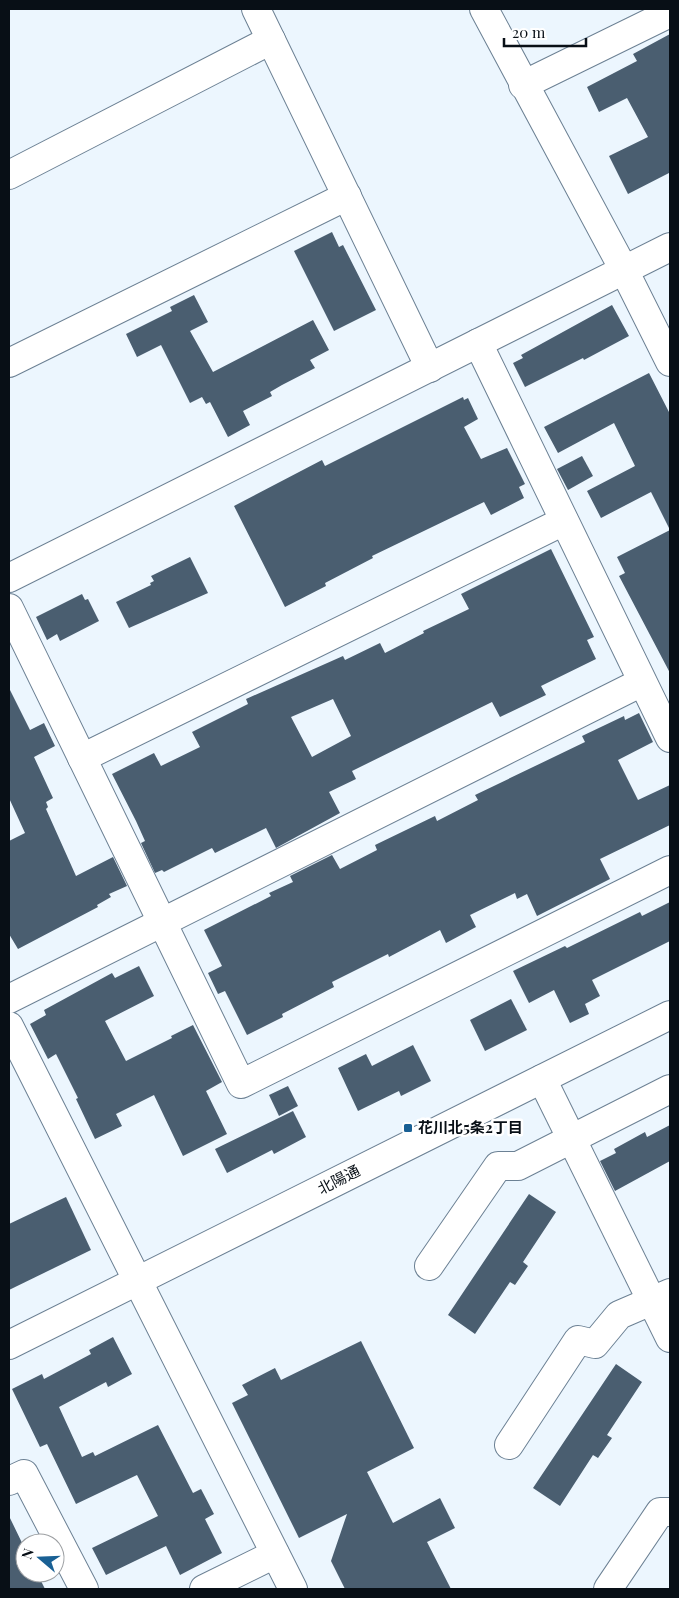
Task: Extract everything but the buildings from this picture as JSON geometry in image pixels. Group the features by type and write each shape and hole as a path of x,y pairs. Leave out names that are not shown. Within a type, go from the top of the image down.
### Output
{"street":[{"path":"256,9 430,368"},
{"path":"484,9 624,270 670,362"},
{"path":"523,84 670,13"},
{"path":"9,175 271,40"},
{"path":"9,363 347,196"},
{"path":"9,578 670,247"},
{"path":"478,344 670,738"},
{"path":"82,758 564,521"},
{"path":"9,608 241,1084 670,870"},
{"path":"9,999 642,682"},
{"name":"北陽通","path":"9,1345 670,1015"},
{"path":"9,1026 292,1589"},
{"path":"542,1079 571,1138 661,1297 670,1338"},
{"path":"429,1266 498,1166 518,1166 670,1089"},
{"path":"509,1445 578,1340 595,1344 619,1315 661,1297"},
{"path":"9,1481 24,1474 84,1589"},
{"path":"608,1589 660,1512 670,1512"},
{"path":"204,1589 275,1554"}],"place":[{"name":"花川北5条2丁目","path":"408,1128"}]}
